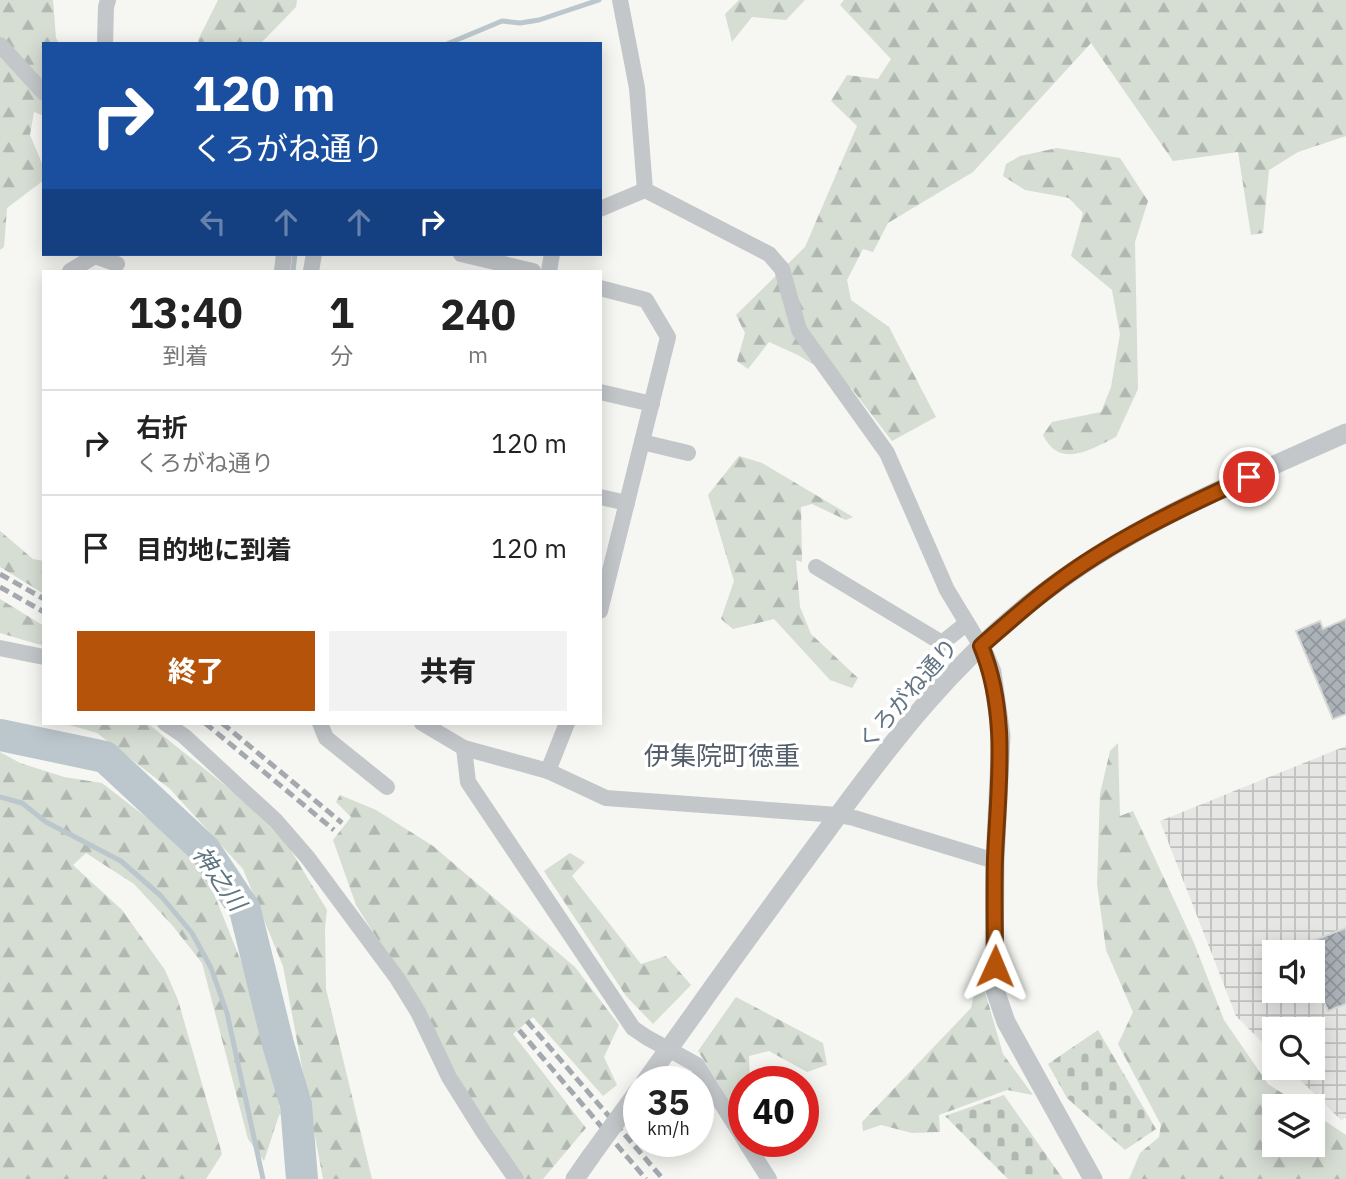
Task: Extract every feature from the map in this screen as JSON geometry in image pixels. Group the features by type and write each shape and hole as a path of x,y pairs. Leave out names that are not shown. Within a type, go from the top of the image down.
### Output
{"street":[{"path":"105,42 108,0"},
{"path":"620,0 637,88 645,190"},
{"path":"0,45 42,91"},
{"path":"602,208 645,190"},
{"path":"645,190 769,254 782,269 799,330 887,453 947,590 981,646 992,671 1001,736 995,861 994,987 1006,1022 1093,1179"},
{"path":"72,270 92,256"},
{"path":"97,256 118,263"},
{"path":"471,256 503,268 523,270"},
{"path":"602,289 646,300 668,337 602,603"},
{"path":"602,392 652,404"},
{"name":"くろがね通り","path":"656,1066 838,816 931,695 981,646 1052,586 1126,538 1176,510 1346,433"},
{"path":"642,442 688,453"},
{"path":"602,497 627,503"},
{"path":"816,567 942,643 967,623"},
{"path":"0,648 42,657"},
{"path":"168,725 184,736 276,821 308,858 397,978 418,1012 449,1077 516,1179"},
{"path":"321,725 326,738 387,788"},
{"path":"425,725 464,748 548,771 606,798 854,818 995,861"},
{"path":"548,771 566,725"},
{"path":"464,748 468,782 633,1028 646,1038 697,1065 728,1114"},
{"path":"575,1179 623,1112"},
{"path":"755,1157 769,1179"}],"shaded area":[{"path":"1346,746 1346,1118 1341,1120 1325,1104 1325,1094 1314,1094 1300,1080 1325,1080 1325,1017 1262,1017 1262,1042 1236,1016 1160,821"}],"green space":[{"path":"0,0 53,0 56,38 59,42 42,42 42,115 34,112 30,135 42,163 42,182 7,208 4,247 0,250"},
{"path":"218,0 297,0 296,7 262,42 198,40"},
{"path":"739,0 805,0 786,20 752,17 732,42 725,14"},
{"path":"844,0 1346,0 1346,136 1298,152 1269,170 1263,233 1251,235 1238,152 1173,161 1091,43 973,172 888,223 873,252 863,249 847,280 851,300 889,327 936,417 892,441 852,389 798,355 769,342 748,369 737,361 745,333 736,315 805,247 857,126 831,101 847,75 878,79 891,59 840,5"},
{"path":"1057,148 1120,158 1148,201 1135,242 1138,389 1116,437 1076,454 1058,452 1043,435 1052,422 1101,412 1111,387 1120,334 1112,290 1071,256 1083,213 1069,198 1025,190 1003,176 1006,164 1020,156"},
{"path":"739,456 762,463 853,517 846,520 812,504 801,507 802,562 796,560 800,607 811,634 858,678 852,688 830,680 774,619 733,629 721,619 734,581 708,495"},
{"path":"0,531 33,559 42,561 42,593 0,567"},
{"path":"0,599 42,625 42,645 0,633"},
{"path":"70,725 150,725 241,798 287,844 327,910 326,989 372,1179 323,1179 283,966 243,869 170,789 97,733"},
{"path":"1118,743 1120,816 1133,811 1194,943 1224,1020 1262,1075 1262,1080 1283,1094 1262,1094 1262,1157 1325,1157 1325,1121 1346,1135 1346,1179 1129,1179 1140,1153 1159,1137 1161,1125 1118,1044 1133,1012 1106,950 1097,884 1100,794 1110,751"},
{"path":"0,752 20,763 64,777 102,783 200,859 259,1006 281,1114 264,1161 248,1139 202,963 134,884 86,853 73,865 122,910 165,970 178,1000 222,1154 206,1179 0,1179"},
{"path":"340,795 376,810 433,846 575,967 619,1025 604,1057 617,1085 603,1096 533,1017 513,1034 586,1128 543,1179 521,1179 486,1126 410,991 356,905 333,840 351,817 336,802"},
{"path":"570,853 585,862 572,876 641,964 666,956 691,985 653,1024 626,996 544,871"},
{"path":"979,971 1003,1054 1033,1095 1007,1090 939,1115 940,1132 912,1133 881,1125 863,1131 862,1122 971,1008"},
{"path":"736,997 823,1043 827,1065 819,1068 796,1066 769,1051 749,1056 749,1066 728,1066 728,1099 714,1076 714,1066 707,1066 698,1051"},
{"path":"1098,1030 1156,1129 1125,1150 1067,1098 1048,1064"},
{"path":"1004,1095 1063,1179 1008,1179 945,1116"}],"building":[{"path":"1346,619 1346,714 1333,719 1296,631 1320,621 1323,629"},
{"path":"1346,928 1346,1004 1328,1011 1324,1003 1325,940 1315,940"}],"waterway":[{"path":"452,42 502,21 520,23 539,20 599,0"},
{"path":"293,270 295,256"},
{"name":"神之川","path":"0,735 105,757 205,850 245,910 296,1105 302,1179"},
{"path":"0,797 22,803 46,822 121,861 161,896 192,933 211,968 227,1013 263,1179"}],"railway":[{"path":"0,574 42,598"},
{"path":"0,587 42,611"},
{"path":"207,725 334,830"},
{"path":"224,725 342,823"},
{"path":"527,1021 663,1179"},
{"path":"519,1030 646,1179"}],"district":[{"name":"伊集院町徳重","path":"722,755"}],"route":[{"path":"995,966 995,861 1001,736 992,671 981,646 1024,608 1076,569 1176,510 1249,477"}]}
